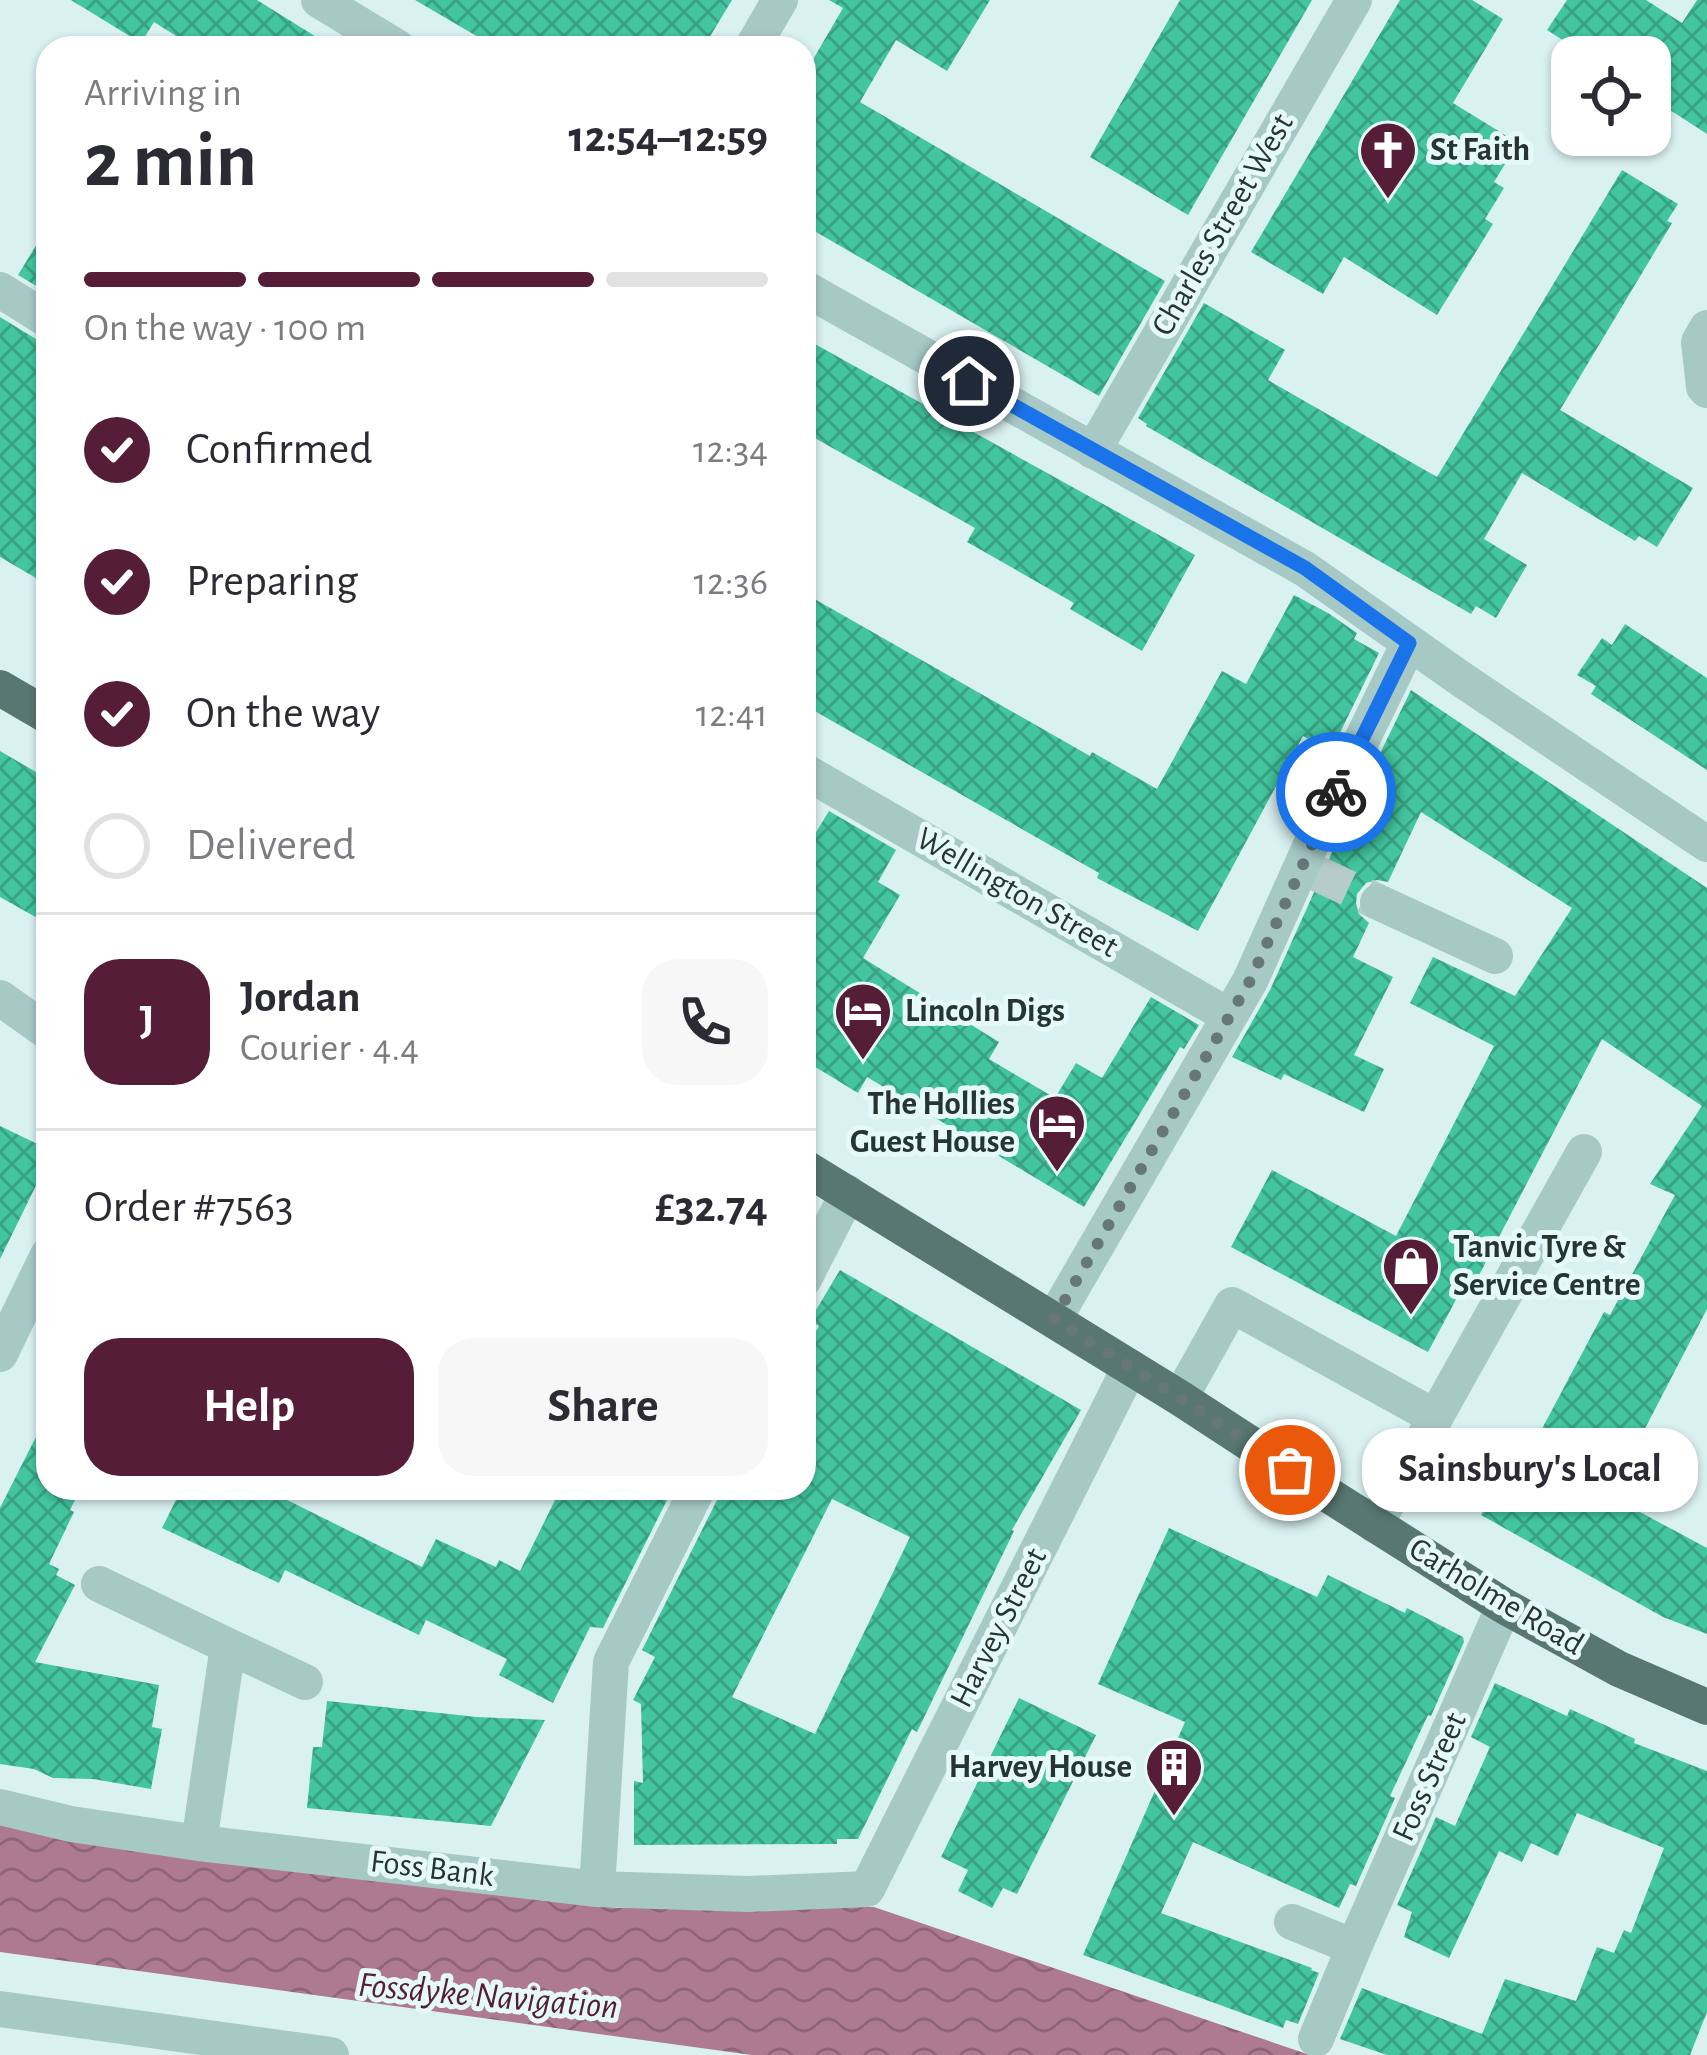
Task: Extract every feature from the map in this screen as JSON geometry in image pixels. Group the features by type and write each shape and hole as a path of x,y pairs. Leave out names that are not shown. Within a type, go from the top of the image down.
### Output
{"main road":[{"path":"0,688 36,709"},
{"name":"Carholme Road","path":"816,1174 1180,1398 1504,1606 1619,1669 1707,1707"}],"street":[{"path":"319,0 378,36"},
{"path":"759,36 781,0"},
{"name":"Charles Street West","path":"1093,451 1354,0"},
{"path":"0,290 36,312"},
{"path":"816,295 1305,568 1707,844"},
{"path":"1707,328 1699,341 1707,390"},
{"path":"1054,1319 1250,981 1308,870 1409,643"},
{"name":"Wellington Street","path":"816,778 1229,1016"},
{"path":"1378,902 1495,956"},
{"path":"0,998 36,1024"},
{"path":"1376,1525 1584,1151"},
{"path":"816,1256 848,1193"},
{"path":"0,1354 36,1280"},
{"path":"1180,1398 1232,1305 1435,1418"},
{"name":"Harvey Street","path":"867,1889 1130,1367"},
{"path":"597,1889 611,1662 692,1500"},
{"path":"99,1584 305,1682"},
{"name":"Foss Street","path":"1316,2038 1504,1606"},
{"path":"199,1844 228,1646"},
{"name":"Foss Bank","path":"0,1808 199,1844 597,1889 748,1894 867,1889"},
{"path":"1292,1922 1354,1947"},
{"path":"0,2009 331,2055"}],"water":[{"name":"Fossdyke Navigation","path":"0,1822 111,1845 617,1908 874,1907 1310,2055 752,2055 0,1952"}],"building":[{"path":"71,0 257,0 315,36 176,36 154,22 145,36 130,36"},
{"path":"415,0 732,0 710,36 476,36"},
{"path":"829,0 990,0 947,71 896,40 860,102 1165,281 1099,396 816,232 816,54 843,8"},
{"path":"1180,0 1312,0 1188,215 1090,157"},
{"name":"St Faith","path":"1400,0 1472,0 1503,19 1453,103 1518,143 1494,182 1504,188 1485,219 1493,224 1437,315 1344,257 1323,294 1251,252"},
{"path":"1567,0 1646,0 1682,23 1697,0 1707,0 1707,134 1671,111 1671,36 1556,36 1547,30"},
{"path":"1622,170 1678,204 1667,221 1672,223 1560,410 1693,488 1657,547 1639,536 1635,541 1522,473 1484,539 1527,565 1496,618 1476,606 1471,614 1138,418 1204,303 1285,350 1268,380 1437,477"},
{"path":"36,246 36,286 18,275"},
{"path":"0,317 36,339 36,578 0,557"},
{"path":"816,345 1195,555 1142,651 1070,609 1074,603 967,542 975,528 816,439"},
{"path":"1294,595 1328,613 1357,633 1354,639 1379,653 1331,751 1303,736 1198,931 1097,878 1099,873 816,712 816,600 1090,756 1092,752 1157,789 1222,671 1246,684"},
{"path":"1625,624 1707,678 1707,770 1591,694 1596,686 1577,675 1602,638 1612,645"},
{"path":"1411,690 1707,888 1707,1309 1610,1496 1707,1548 1707,1634 1663,1617 1481,1515 1515,1451 1527,1457 1604,1312 1610,1315 1675,1195 1650,1184 1702,1106 1602,1039 1475,1283 1467,1279 1428,1352 1231,1247 1272,1170 1396,1236 1494,1046 1410,1003 1433,957 1515,996 1572,908 1421,812 1388,882 1366,883 1357,894 1359,914 1369,923 1353,957 1393,977 1354,1055 1384,1069 1364,1112 1284,1074 1281,1080 1232,1057 1270,990"},
{"path":"0,751 36,772 36,917 0,897"},
{"path":"829,811 896,850 878,882 900,895 863,958 999,1042 989,1059 1055,1098 1076,1063 1102,1078 1151,997 1199,1025 1184,1049 1180,1047 1084,1207 867,1077 858,1093 816,1067 816,832"},
{"path":"0,1126 36,1143 36,1186 0,1259"},
{"path":"840,1270 1081,1410 1012,1530 917,1732 912,1729 858,1839 837,1839 837,1844 634,1845 634,1781 643,1783 641,1704 633,1700 655,1657 642,1650 717,1500 816,1500 816,1310","holes":["832,1499 910,1537 815,1734 732,1697"]},
{"path":"36,1437 36,1500 75,1500 49,1564 59,1569 56,1575 75,1585 35,1662 159,1685 152,1727 162,1729 151,1789 53,1778 34,1769 0,1764 0,1508"},
{"path":"176,1500 287,1500 422,1567 436,1539 496,1567 499,1560 520,1571 555,1500 667,1500 603,1628 590,1627 553,1703 499,1675 507,1659 426,1620 419,1635 285,1570 279,1583 162,1528"},
{"path":"1169,1528 1317,1597 1328,1575 1463,1637 1431,1716 1390,1796 1395,1798 1356,1886 1350,1884 1339,1908 1193,1842 1161,1913 1319,1973 1298,2024 1286,2020 1283,2028 1083,1955 1185,1722 1098,1684"},
{"path":"1495,1683 1567,1716 1570,1709 1635,1739 1634,1743 1707,1771 1707,2012 1690,2055 1387,2055 1340,2039 1362,1988 1482,2034 1505,1979 1576,2001 1597,1947 1614,1953 1624,1930 1631,1933 1664,1848 1577,1813 1558,1856 1531,1843 1522,1862 1499,1851 1449,1958 1404,1937 1412,1912 1397,1905 1436,1817 1455,1826 1490,1747 1471,1737"},
{"name":"Harvey House","path":"1019,1698 1096,1735 1017,1894 1003,1888 992,1908 958,1891 968,1870 941,1857"},
{"path":"327,1701 545,1720 491,1826 307,1808 313,1747 322,1747"}],"tunnel":[{"path":"1316,873 1378,902"}],"way so far":[{"path":"1290,1470 1054,1319 1250,981 1336,792"}],"place":[{"name":"St Faith","path":"1388,201"},
{"name":"Lincoln Digs","path":"863,1062"},
{"name":"The Hollies Guest House","path":"1057,1174"},
{"name":"Tanvic Tyre & Service Centre","path":"1411,1317"},
{"name":"Sainsbury's Local","path":"1290,1470"},
{"name":"Harvey House","path":"1174,1818"}],"route":[{"path":"969,381 1305,568 1409,643 1336,792"}]}
